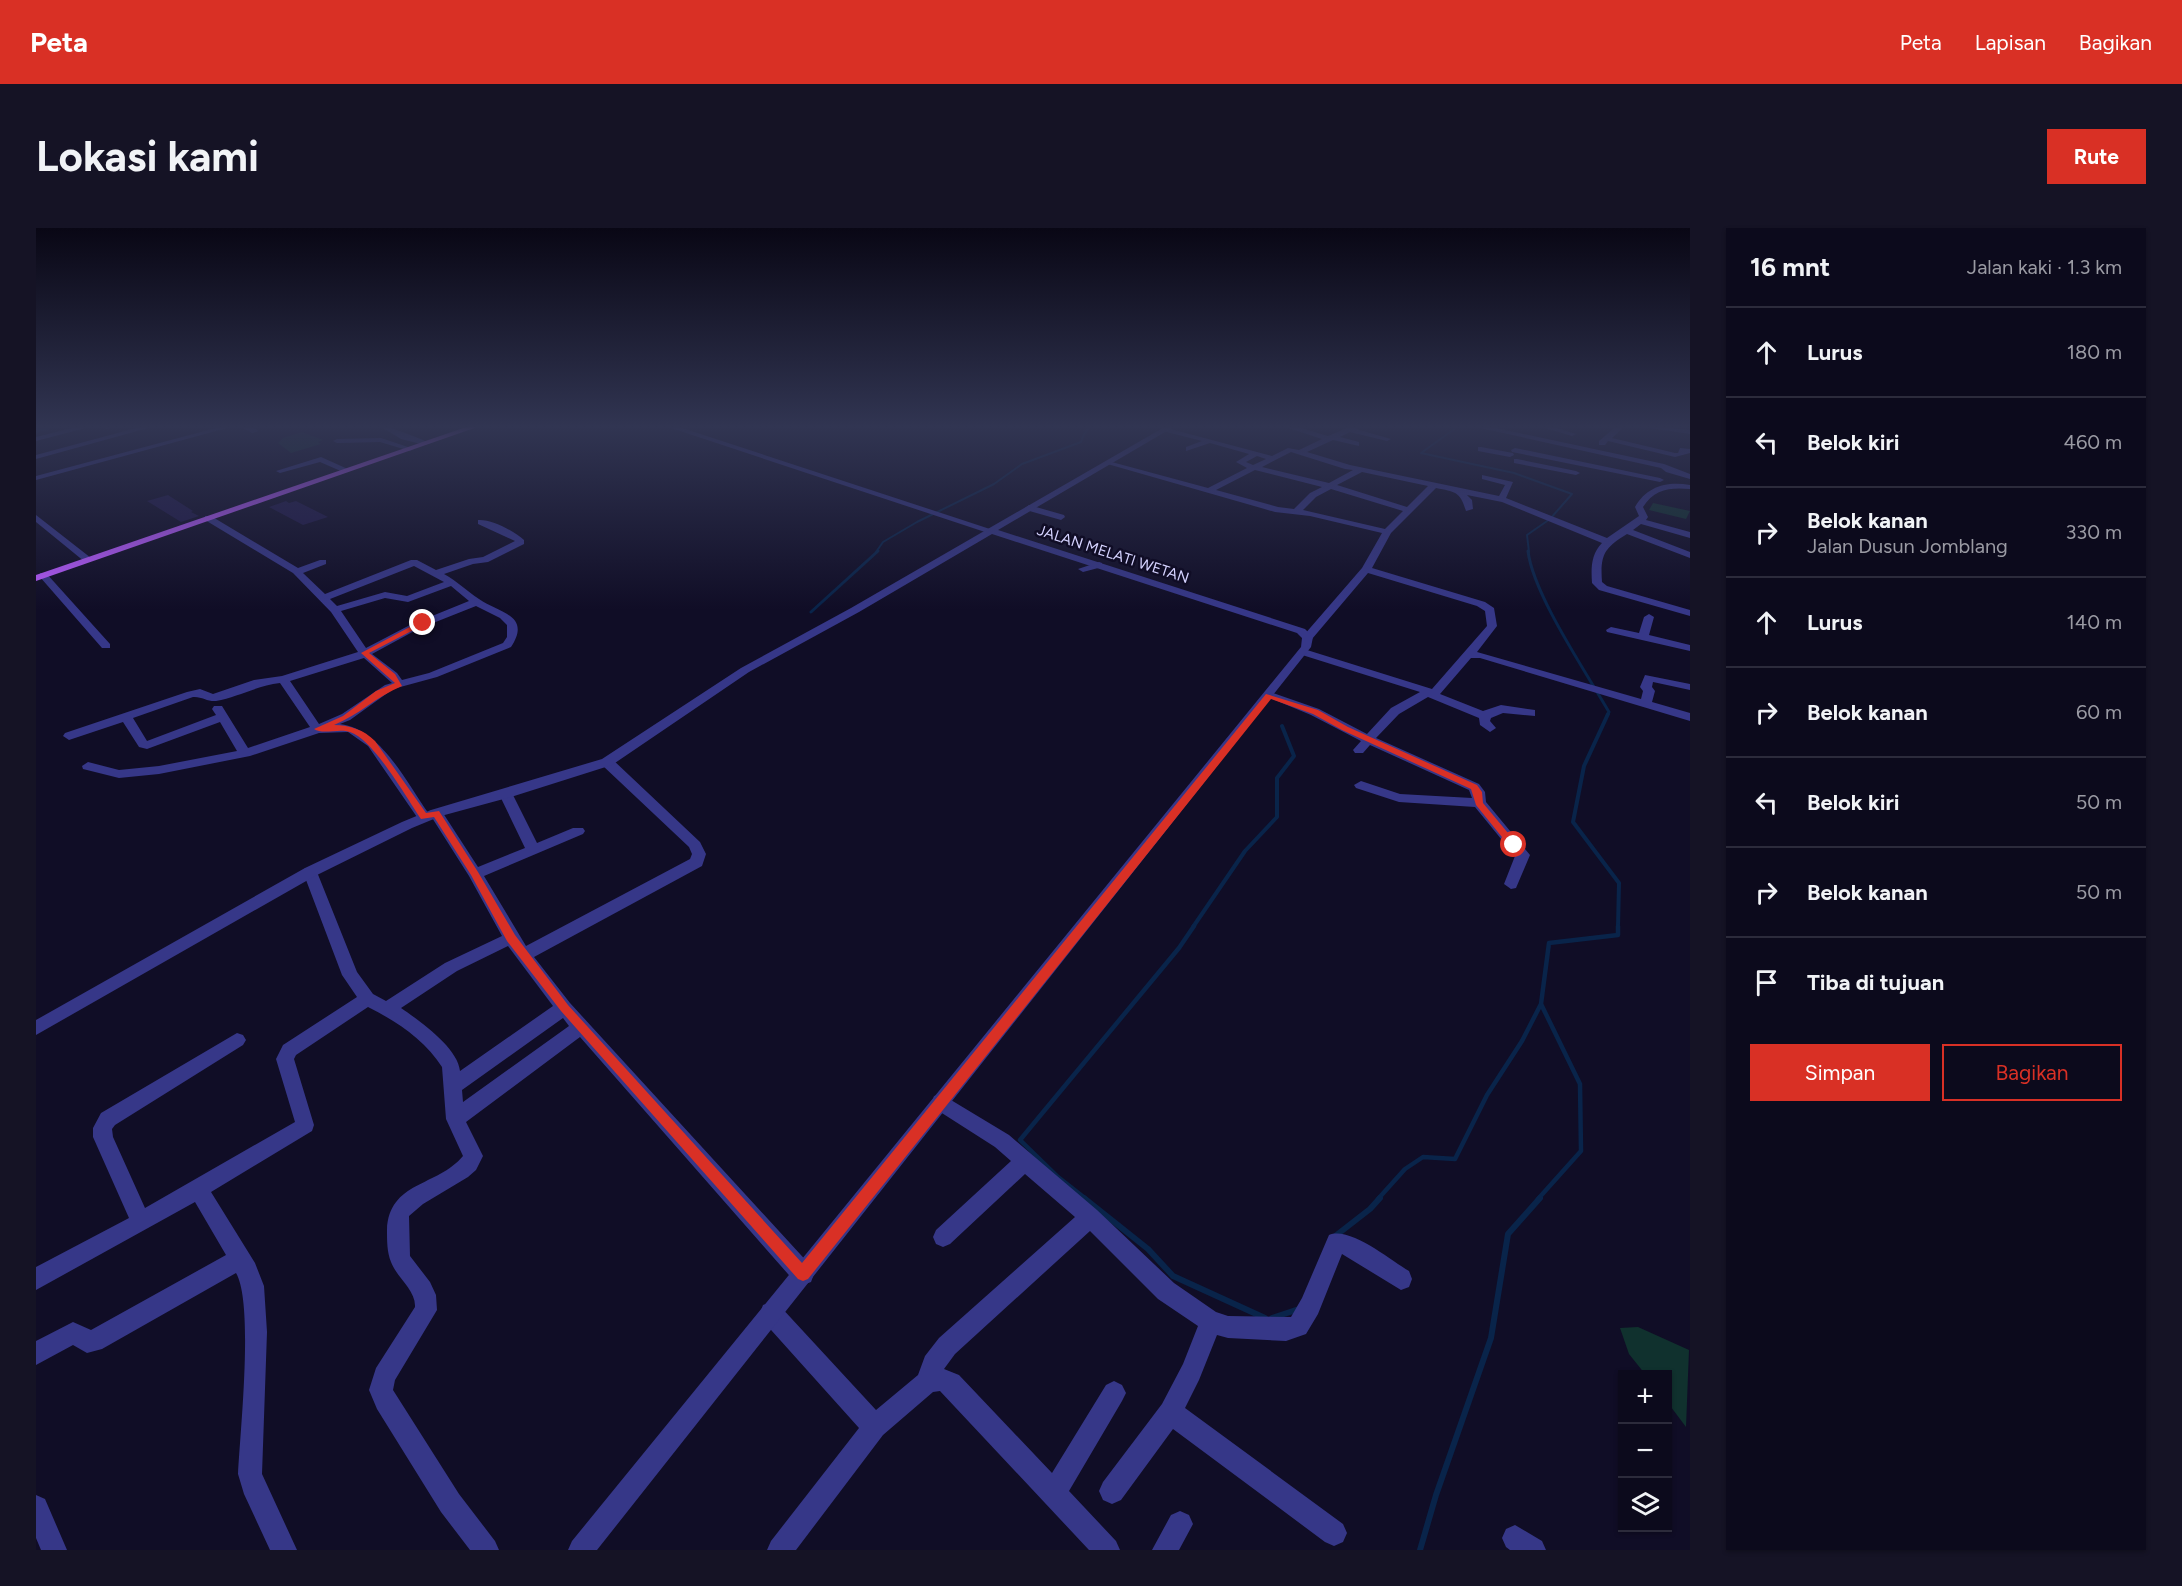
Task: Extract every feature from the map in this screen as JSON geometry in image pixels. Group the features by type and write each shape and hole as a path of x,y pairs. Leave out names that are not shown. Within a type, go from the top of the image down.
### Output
{"main road":[{"path":"39,577 298,487"}],"street":[{"name":"JALAN MELATI WETAN","path":"861,487 1296,629 1306,644 1428,693 1488,722 1501,709 1531,713"},
{"path":"36,1028 310,872 430,815 607,762 745,670 1066,487"},
{"path":"1198,487 1295,513 1310,513 1387,532"},
{"path":"1211,490 1217,487"},
{"path":"1295,513 1313,495 1329,487"},
{"path":"1332,487 1409,510"},
{"path":"581,1550 1269,696 1270,691 1366,569 1387,532 1433,487"},
{"path":"1438,487 1501,500 1606,541"},
{"path":"1501,500 1508,487"},
{"path":"1658,487 1642,500 1639,507 1645,516 1641,521 1606,541 1600,548 1596,558 1599,586 1690,613"},
{"path":"1458,490 1468,500 1469,509"},
{"path":"1029,508 1061,517"},
{"path":"208,518 297,572 335,610 364,653 393,675 399,684"},
{"path":"38,521 88,560"},
{"path":"1641,521 1690,535"},
{"path":"437,573 472,561 485,560 521,542 514,536 481,522"},
{"path":"1626,530 1690,555"},
{"path":"297,572 323,562"},
{"path":"88,766 107,773 132,774 159,771 245,753 318,729 346,717 378,693 446,670 507,645 513,631 509,620 476,602 452,582 414,562 324,598"},
{"path":"1083,570 1099,565"},
{"path":"1359,750 1367,738 1400,708 1428,693 1434,693 1446,682 1492,626 1490,610 1468,600 1366,569"},
{"path":"39,577 105,646"},
{"path":"335,610 385,596 408,599 452,582"},
{"path":"69,736 191,694 200,693 213,698 258,682 282,679 342,662 414,627 476,602"},
{"path":"1643,637 1649,617"},
{"path":"1611,630 1690,648"},
{"path":"1470,655 1481,655 1690,717"},
{"path":"1646,704 1649,690 1646,687 1649,677 1690,687"},
{"path":"282,679 318,729"},
{"path":"1269,696 1316,712 1466,783 1478,792 1479,803 1506,838 1523,855 1511,884"},
{"path":"213,698 245,753"},
{"path":"126,717 143,744 148,745 223,717"},
{"path":"318,729 338,727 352,729 372,743 475,874 511,938 564,1008 803,1274"},
{"path":"524,955 697,862 696,845 607,762"},
{"path":"1361,785 1399,798 1479,803"},
{"path":"506,794 533,850"},
{"path":"475,874 578,831"},
{"path":"310,872 350,975 367,999 387,1008 431,1041 451,1066 455,1119 473,1156 472,1161 460,1171 414,1197 399,1212 398,1248 402,1261 424,1289 428,1299 426,1310 384,1376 381,1390 385,1401 450,1503 486,1550"},
{"path":"387,1008 452,967 511,938"},
{"path":"36,1279 141,1222 294,1134 305,1125 285,1059 286,1054 367,999"},
{"path":"454,1086 564,1008"},
{"path":"455,1119 582,1026"},
{"path":"141,1222 103,1137 102,1128 108,1119 237,1040"},
{"path":"941,1102 1002,1141 1090,1218 1166,1291 1211,1322 1228,1327 1286,1330 1298,1326 1310,1306 1336,1242 1344,1243 1401,1279"},
{"path":"943,1236 1025,1161"},
{"path":"198,1189 250,1278 255,1305 250,1474 284,1550"},
{"path":"927,1382 933,1364 947,1346 1090,1218"},
{"path":"36,1354 73,1333 87,1342 94,1341 240,1259"},
{"path":"771,1313 875,1427"},
{"path":"1112,1491 1170,1412 1191,1372 1211,1322"},
{"path":"780,1550 875,1427 927,1382 940,1379 951,1383 1107,1550"},
{"path":"1055,1492 1114,1393"},
{"path":"1170,1412 1334,1533"},
{"path":"36,1508 54,1550"},
{"path":"1165,1550 1180,1524"}],"green space":[{"path":"1653,503 1690,511 1686,519 1649,510"},
{"path":"1638,1327 1689,1350 1686,1427 1672,1408 1672,1370 1642,1370 1629,1354 1620,1328"}],"building":[{"path":"168,495 199,516 181,522 147,501"},
{"path":"286,501 289,503 296,501 328,517 303,525 269,507"}],"waterway":[{"path":"876,552 883,542 917,522 989,487"},
{"path":"1529,552 1527,535 1550,519 1572,494 1552,487"},
{"path":"811,612 878,551"},
{"path":"1528,551 1532,569 1550,610 1609,712 1608,714"},
{"path":"1608,714 1584,766 1573,822 1619,883 1618,927"},
{"path":"1193,927 1245,851 1277,817 1277,778 1294,756 1282,726"},
{"path":"1086,1199 1058,1177 1020,1140 1179,948 1194,926"},
{"path":"1541,1004 1549,943 1618,935 1618,927"},
{"path":"1378,1199 1405,1169 1423,1157 1455,1159 1487,1095 1522,1041 1541,1004"},
{"path":"1538,1199 1581,1151 1580,1084 1541,1004"},
{"path":"1084,1198 1148,1249 1173,1276 1265,1318"},
{"path":"1334,1237 1370,1209 1380,1198"},
{"path":"1420,1550 1436,1495 1491,1338 1508,1234 1540,1198"},
{"path":"1272,1318 1299,1309"}],"route":[{"path":"423,623 364,653 393,675 399,684 378,693 346,717 318,729 338,727 352,729 364,736 372,743 424,817 436,813 475,874 511,938 564,1008 608,1054 803,1274 1269,696 1316,712 1330,722 1474,787 1478,792 1479,803 1514,845"}]}
